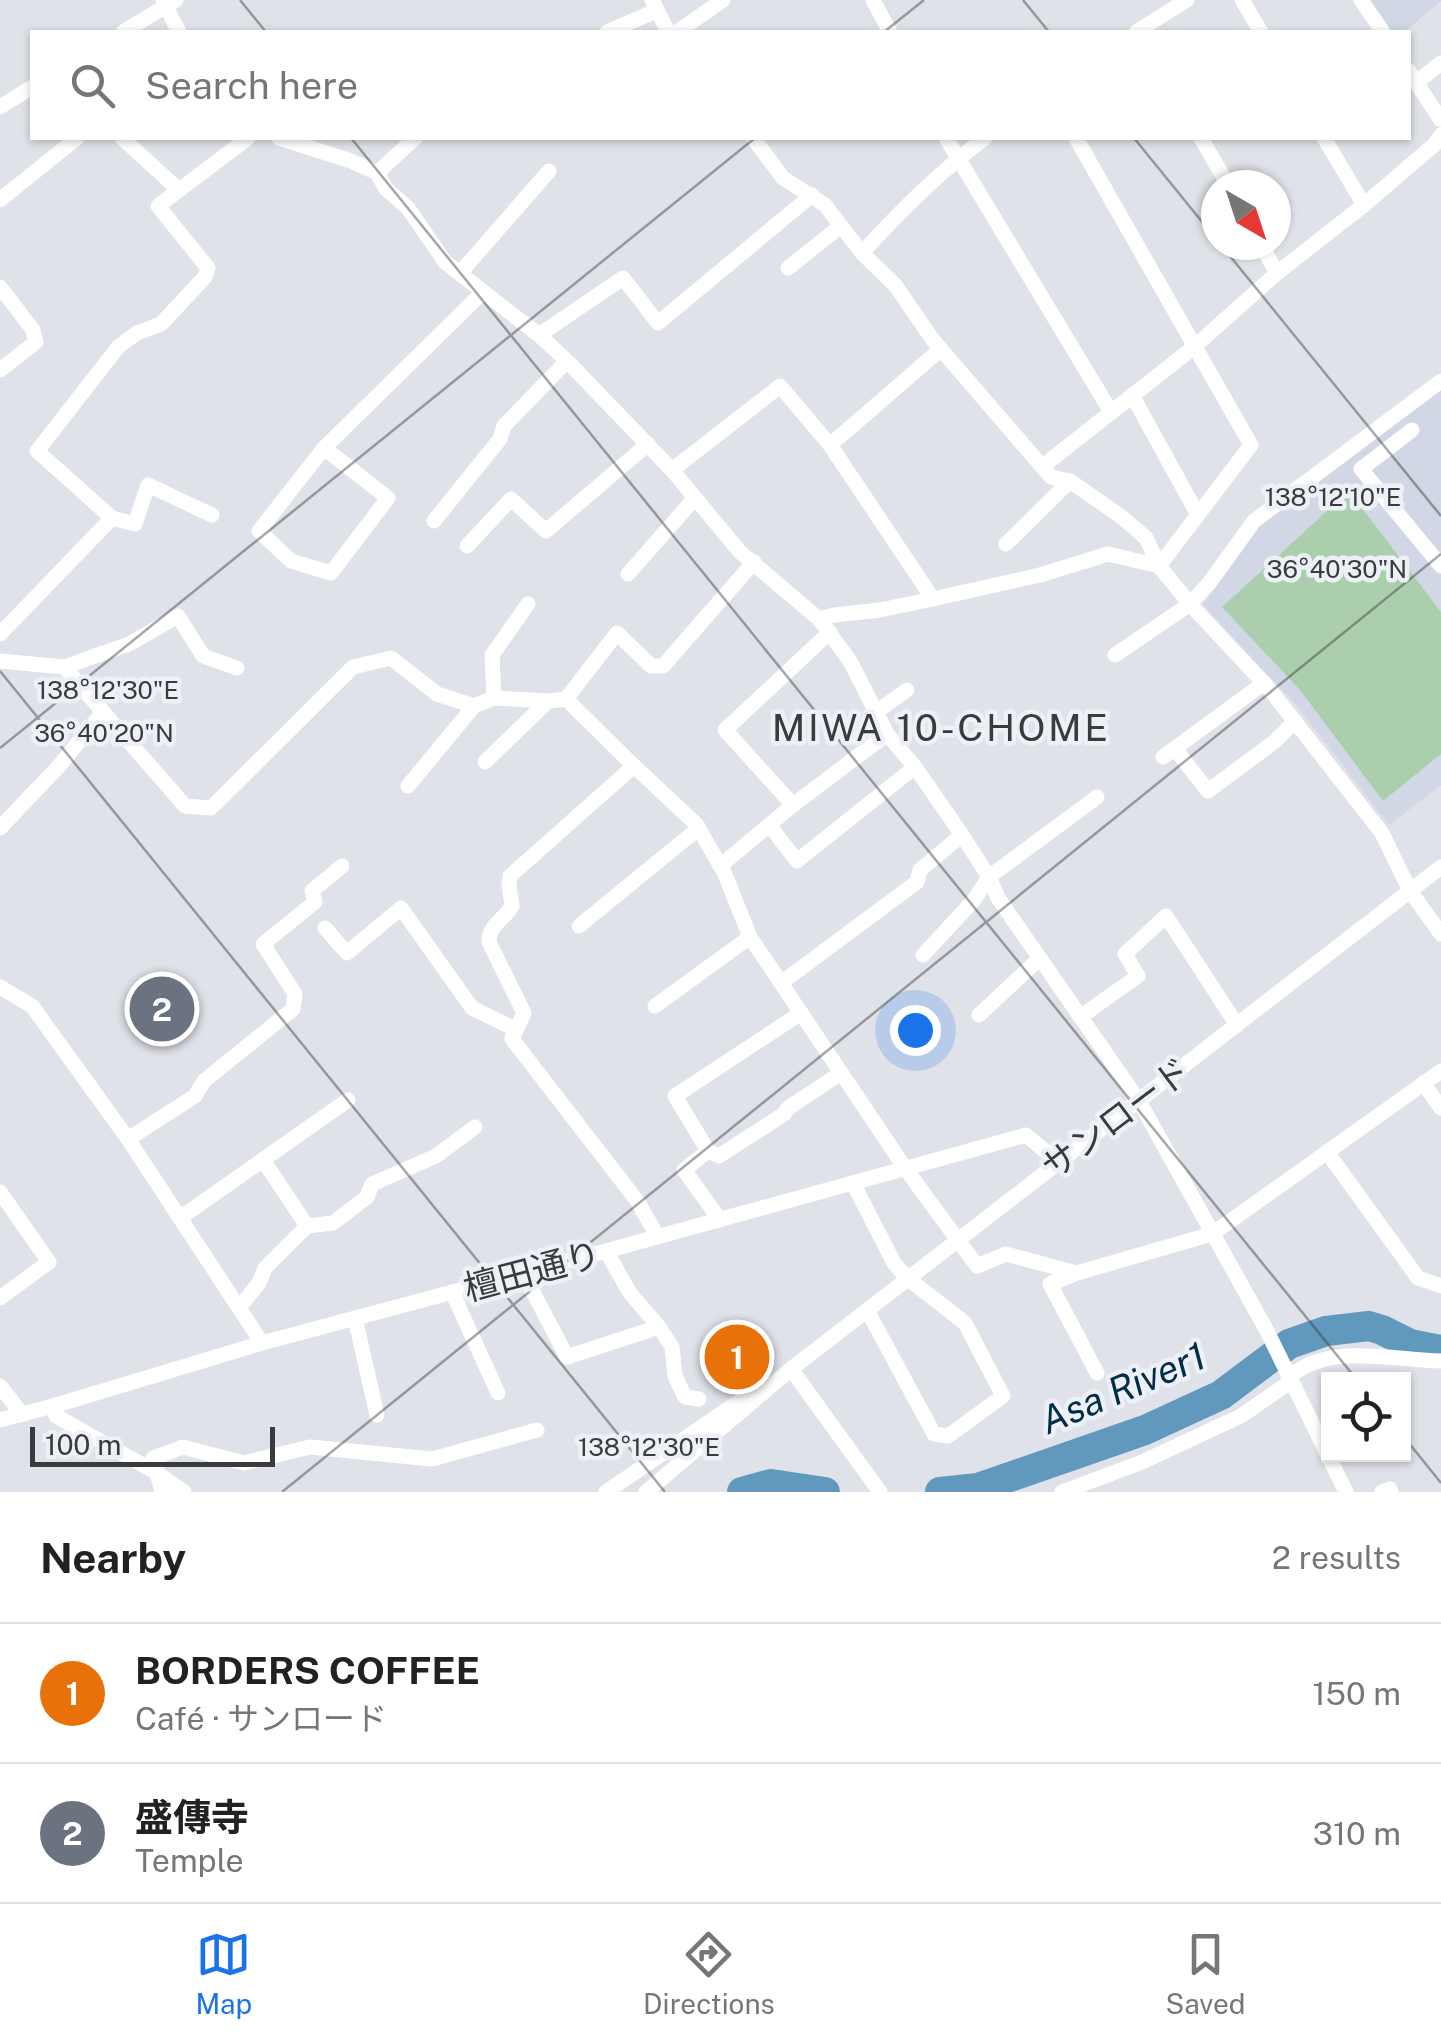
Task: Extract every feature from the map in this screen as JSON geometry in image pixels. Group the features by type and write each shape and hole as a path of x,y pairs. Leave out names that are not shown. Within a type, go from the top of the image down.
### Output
{"street":[{"path":"679,30 722,0"},
{"path":"872,0 887,27"},
{"path":"1143,30 1187,0"},
{"path":"1242,0 1261,30"},
{"path":"1361,0 1382,30"},
{"path":"126,30 168,2 178,30"},
{"path":"611,30 654,6 667,30"},
{"path":"1441,63 1412,76 1441,120"},
{"path":"0,106 30,88"},
{"path":"1043,466 1194,347 1277,273 1434,145 1441,135"},
{"path":"0,200 75,140"},
{"path":"124,140 179,190"},
{"path":"212,516 148,486 136,524 112,518 37,451 119,346 162,324 205,277 208,268 158,206 245,140"},
{"path":"284,140 378,173 386,190 408,208 445,262 568,361 672,470 740,552 825,625 850,661 887,734 962,835 998,898 1139,1101 1267,1332 1346,1492"},
{"path":"378,173 413,140"},
{"path":"755,140 783,178 825,205 862,252 895,285 941,349 1052,476 1070,480 1146,538 1159,566 1264,684 1382,832 1410,891 1441,934"},
{"path":"947,140 1111,412"},
{"path":"862,252 913,198 981,140"},
{"path":"1077,140 1251,445 1159,566"},
{"path":"1202,140 1219,170"},
{"path":"1325,140 1364,205"},
{"path":"460,273 549,171"},
{"path":"540,336 623,278 658,323 812,196"},
{"path":"788,268 841,226"},
{"path":"1270,260 1277,273"},
{"path":"0,287 34,330 36,342 0,370"},
{"path":"324,448 388,498 331,573 291,560 259,531 324,448 482,293"},
{"path":"830,446 941,349"},
{"path":"434,521 500,439 504,426 568,361"},
{"path":"1115,655 1190,604 1254,521 1441,381"},
{"path":"672,470 780,386 830,446 933,600"},
{"path":"1132,396 1198,514"},
{"path":"1412,430 1362,469 1441,566"},
{"path":"466,546 511,499 546,531 648,444"},
{"path":"1006,544 1070,480"},
{"path":"628,574 695,498"},
{"path":"0,634 112,518"},
{"path":"793,805 725,730 834,614 933,600 1040,575 1108,554 1159,566"},
{"path":"408,786 474,706 494,698 566,698 618,633 652,666 663,666 754,562"},
{"path":"494,698 492,655 528,604"},
{"path":"0,660 64,667 129,644 178,616 203,656 237,668"},
{"path":"64,667 185,806 210,808 354,667 391,658 437,694 474,706"},
{"path":"1264,684 1169,753 1208,791 1295,722"},
{"path":"876,712 908,690"},
{"path":"566,698 699,828 750,937 905,1168 977,1266 1006,1254 1077,1273"},
{"path":"485,762 548,701"},
{"path":"0,828 59,766 102,712"},
{"path":"720,866 887,734"},
{"path":"634,766 510,876 512,906 489,932 490,942 524,1013 512,1039 630,1191 657,1236"},
{"path":"769,825 797,861 915,767"},
{"path":"923,955 974,900 989,877 1097,797"},
{"path":"579,926 699,828"},
{"path":"780,983 916,882 920,870 962,835"},
{"path":"128,1139 195,1096 204,1081 294,1009 295,994 263,944 315,902 312,891 342,866"},
{"name":"サンロード","path":"646,1492 866,1310 1441,868"},
{"path":"325,928 347,953 401,908 472,1008 515,1029"},
{"path":"1080,1018 1138,976 1124,954 1166,916 1238,1025"},
{"path":"655,1006 750,937"},
{"path":"980,1015 1039,958"},
{"path":"0,987 32,1006 128,1139 262,1342"},
{"path":"801,1013 675,1096 708,1151 719,1156 841,1072"},
{"path":"1097,1373 1050,1284 1212,1234 1441,1071"},
{"path":"1423,1084 1441,1108"},
{"path":"180,1218 348,1100"},
{"path":"239,1308 265,1268 307,1226 333,1223 368,1198 372,1184 436,1156 475,1126"},
{"name":"檀田通り","path":"0,1420 262,1342 1026,1135 1057,1162"},
{"path":"708,1151 684,1170 720,1220"},
{"path":"1327,1152 1418,1278 1441,1286"},
{"path":"262,1160 307,1226"},
{"path":"853,1183 894,1262 964,1323 1003,1396 948,1436 934,1434 866,1310"},
{"path":"0,1192 49,1262 0,1298"},
{"path":"606,1251 630,1293 672,1347 675,1376 684,1396 699,1400"},
{"path":"523,1274 567,1357 659,1327"},
{"path":"452,1292 498,1393"},
{"path":"355,1318 377,1415"},
{"path":"1062,1492 1142,1462 1240,1416 1300,1368 1354,1355 1441,1361"},
{"path":"791,1369 880,1492"},
{"name":"サンロード","path":"608,1491 791,1369"},
{"path":"0,1386 22,1414"},
{"path":"53,1406 56,1416 158,1473 184,1492"},
{"path":"162,1492 153,1458 183,1447 244,1463 310,1446 432,1458 537,1430"},
{"path":"1382,1492 1391,1492"}],"shaded area":[{"path":"1369,0 1441,0 1406,30 1390,30"},
{"path":"1441,387 1441,785 1389,825 1297,706 1203,605 1263,521"}],"green space":[{"path":"1349,491 1441,612 1441,754 1383,801 1300,690 1222,607"}],"waterway":[{"name":"Asa River1","path":"940,1492 978,1488 1145,1430 1221,1395 1289,1344 1326,1331 1369,1326 1410,1344 1441,1350"},
{"name":"Asa River1","path":"742,1492 771,1484 825,1492"}],"place":[{"name":"盛傳寺","path":"162,1009"},
{"name":"BORDERS COFFEE","path":"737,1357"}],"district":[{"name":"MIWA 10-CHOME","path":"941,727"}]}
